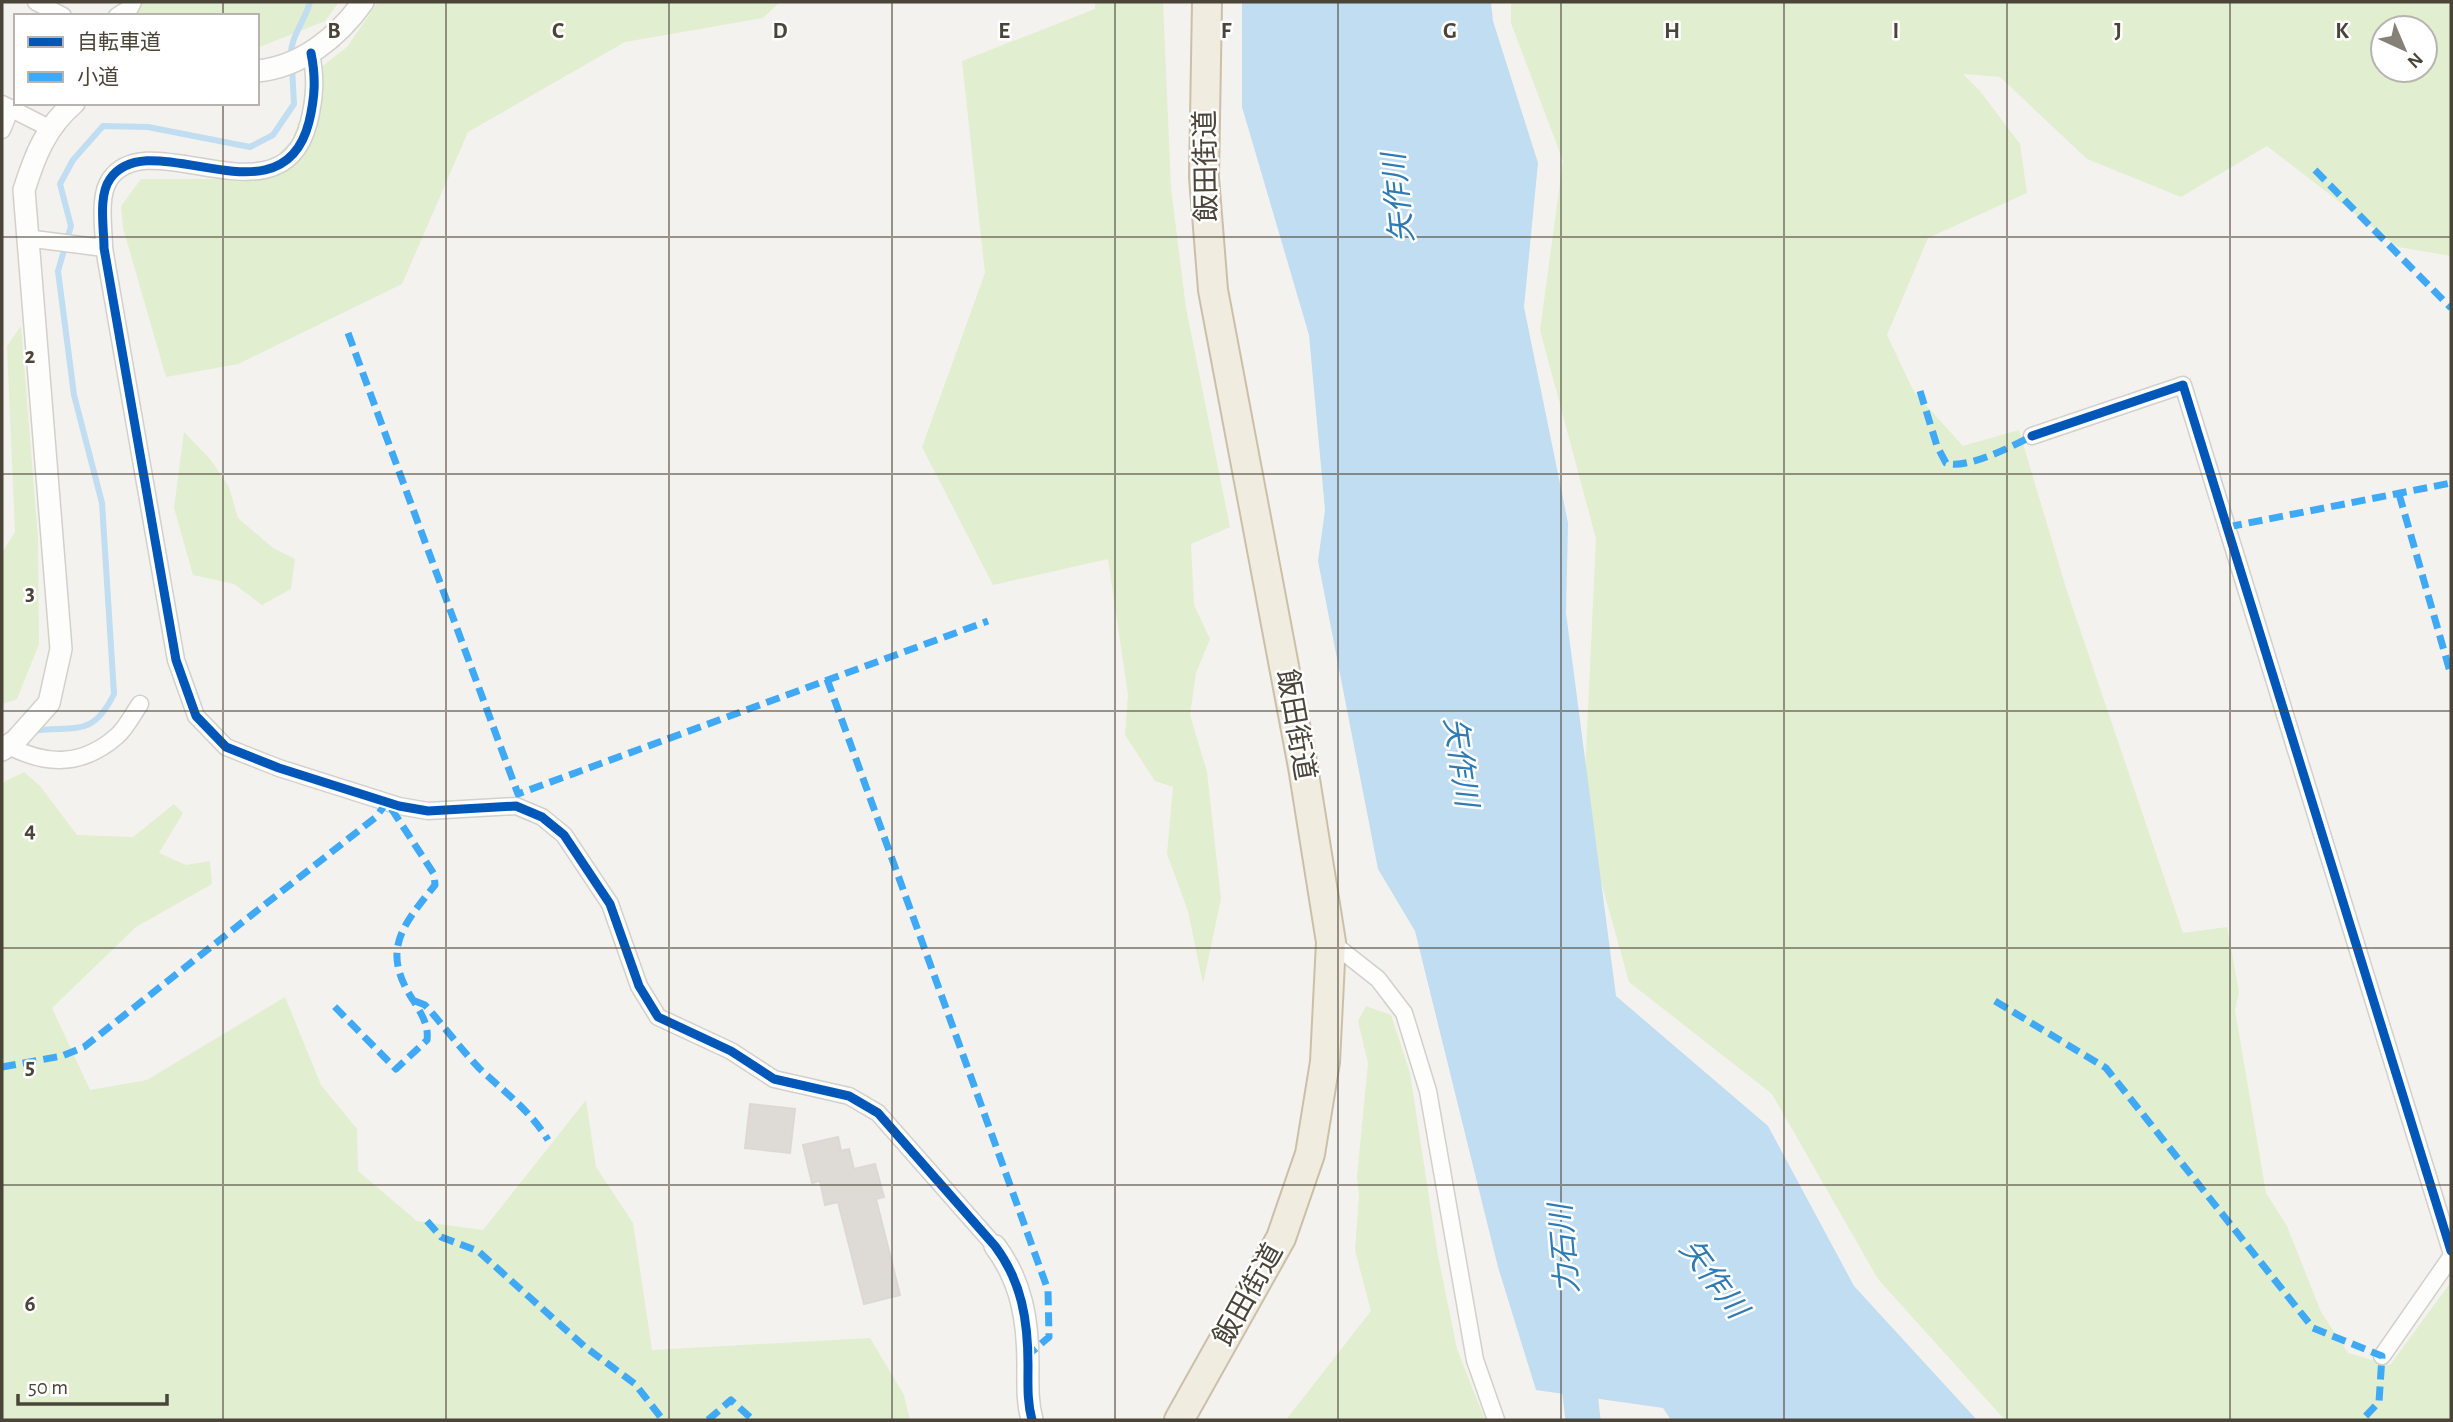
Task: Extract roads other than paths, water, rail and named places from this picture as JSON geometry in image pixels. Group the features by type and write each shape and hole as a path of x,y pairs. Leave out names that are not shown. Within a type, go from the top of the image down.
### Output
{"highway":[{"name":"飯田街道","path":"1179,1420 1282,1238 1310,1154 1325,1062 1331,942 1303,767 1213,290 1204,177 1207,2"}],"street":[{"path":"36,2 59,14"},
{"path":"120,14 130,8 133,2"},
{"path":"262,71 308,55 338,32 363,2"},
{"path":"308,55 317,82 309,120 305,138 286,158 267,171 245,172 163,161 133,162 110,178 103,197 97,248 176,660 196,716 226,747 279,768 399,806 428,811 517,800 542,817 573,847 617,918 639,986 658,1017 731,1051 774,1079 849,1096 878,1112 995,1246 1009,1267 1022,1298 1027,1329 1032,1420"},
{"path":"72,105 49,128 33,161 24,190 37,239 61,649 49,703 9,745 31,757 60,762 88,753 118,735 140,704"},
{"path":"2,130 6,106 49,128"},
{"path":"37,239 97,248"},
{"path":"2032,436 2183,384 2451,1251"},
{"path":"1331,942 1378,979 1404,1013 1428,1091 1470,1342 1496,1420"},
{"path":"2382,1356 2451,1257"}],"water":[{"name":"矢作川","path":"1242,2 1491,2 1493,21 1538,163 1524,307 1568,523 1566,613 1616,996 1768,1126 1854,1286 1977,1420 1671,1420 1663,1408 1536,1390 1498,1267 1415,931 1378,869 1318,561 1325,510 1309,335 1242,107"}],"waterway":[{"path":"291,56 293,42 310,2"},
{"path":"31,731 70,729 89,724 98,718 114,694 102,503 74,395 58,271 71,226 60,184 73,160 103,126 148,127 250,147 273,135 294,104 292,67"},
{"name":"力石川","path":"1575,1349 1583,1420"}]}
